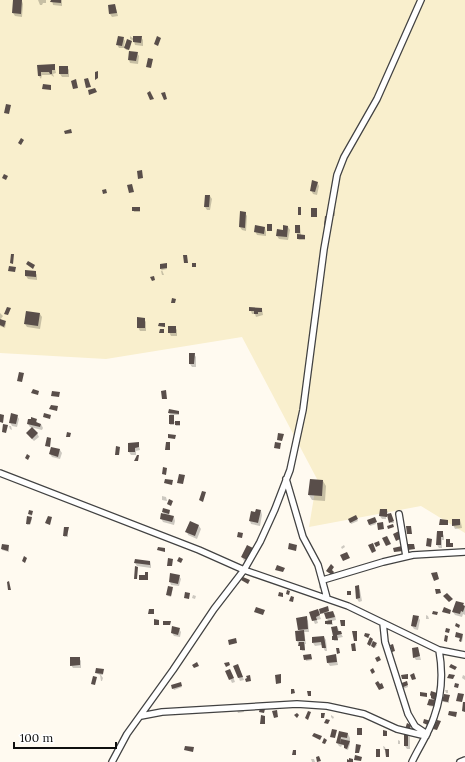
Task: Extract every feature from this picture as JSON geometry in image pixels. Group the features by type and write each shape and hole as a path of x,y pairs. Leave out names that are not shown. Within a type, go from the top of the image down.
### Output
{"street":[{"path":"112,762 127,734 141,716 214,609 244,570 260,542 290,470 303,410 322,257 337,176 344,157 377,99 421,0"},
{"path":"0,473 185,544 244,570 327,598 365,613 440,650 465,655"},
{"path":"286,479 303,537 318,565 327,598"},
{"path":"399,514 406,556"},
{"path":"323,580 406,556 465,552"},
{"path":"383,623 384,642 408,714 415,726 426,735"},
{"path":"412,762 434,717 442,683 440,650"},
{"path":"141,716 162,712 297,704 327,706 364,714 397,728 426,735"},
{"path":"460,762 465,760"}],"shaded area":[{"path":"0,0 465,0 465,533 421,506 309,527 317,479 242,337 106,359 0,353"}],"building":[{"path":"13,0 22,0 21,14 12,13"},
{"path":"51,0 61,0 61,3 50,2"},
{"path":"115,4 117,13 109,14 108,5"},
{"path":"118,36 124,37 122,46 116,45"},
{"path":"133,36 142,36 141,43 133,42"},
{"path":"157,36 161,38 158,46 154,44"},
{"path":"127,39 132,41 129,50 124,48"},
{"path":"129,51 138,52 136,61 128,60"},
{"path":"148,58 153,59 151,68 146,67"},
{"path":"55,64 55,70 52,70 52,74 49,72 41,72 41,76 38,76 37,65"},
{"path":"59,66 68,66 68,74 59,74"},
{"path":"98,71 98,78 95,80 95,72"},
{"path":"88,78 91,87 86,88 84,79"},
{"path":"76,79 78,88 73,89 71,81"},
{"path":"43,84 51,85 51,90 42,89"},
{"path":"95,88 97,92 89,95 88,90"},
{"path":"150,91 154,99 150,100 147,93"},
{"path":"165,92 167,99 164,100 161,93"},
{"path":"6,104 11,105 9,114 4,113"},
{"path":"71,129 72,133 65,134 64,131"},
{"path":"21,138 24,140 21,145 18,143"},
{"path":"142,170 143,178 138,179 137,171"},
{"path":"4,174 8,176 6,180 2,178"},
{"path":"312,180 318,182 315,192 310,191"},
{"path":"132,184 134,192 129,193 127,185"},
{"path":"106,189 107,193 103,194 102,190"},
{"path":"205,195 210,195 209,207 204,207"},
{"path":"132,207 140,207 140,211 132,211"},
{"path":"298,207 301,207 301,215 298,215"},
{"path":"311,208 317,208 317,217 311,217"},
{"path":"240,211 246,212 245,228 239,227"},
{"path":"325,216 330,217 329,226 324,225"},
{"path":"267,224 272,224 272,231 267,231"},
{"path":"255,225 265,227 264,234 254,232"},
{"path":"283,225 288,226 287,237 276,236 277,229 283,230"},
{"path":"295,225 300,225 300,233 295,233"},
{"path":"297,234 305,235 305,239 297,239"},
{"path":"11,254 14,254 13,264 10,263"},
{"path":"183,255 187,255 188,263 184,263"},
{"path":"28,261 35,265 33,269 26,264"},
{"path":"167,263 167,268 160,269 160,264"},
{"path":"192,263 196,263 196,267 192,267"},
{"path":"9,266 16,267 15,272 8,271"},
{"path":"25,270 36,271 36,277 25,276"},
{"path":"154,276 155,280 152,281 150,277"},
{"path":"172,298 176,299 175,303 171,303"},
{"path":"7,307 11,308 8,315 4,314"},
{"path":"249,307 262,308 262,312 254,314 254,311 249,311"},
{"path":"26,311 40,313 38,326 24,324"},
{"path":"137,317 145,318 145,328 137,328"},
{"path":"0,319 6,321 4,327 0,325"},
{"path":"159,323 165,323 165,327 158,326"},
{"path":"168,326 176,326 176,333 168,333"},
{"path":"160,329 164,329 164,333 159,333"},
{"path":"189,353 195,353 194,364 189,364"},
{"path":"19,372 24,373 22,382 17,381"},
{"path":"33,389 39,391 38,395 31,393"},
{"path":"166,390 167,399 162,399 161,391"},
{"path":"52,391 60,392 59,397 51,396"},
{"path":"51,405 58,406 57,411 49,409"},
{"path":"169,409 179,411 179,414 168,413"},
{"path":"11,413 18,415 16,424 9,423"},
{"path":"44,413 51,415 50,419 43,417"},
{"path":"0,414 4,415 3,423 0,422"},
{"path":"169,415 174,415 174,424 169,424"},
{"path":"31,417 37,419 36,422 41,424 40,427 27,424 28,419 31,419"},
{"path":"175,421 180,421 180,425 175,425"},
{"path":"3,424 8,425 6,433 2,432"},
{"path":"32,427 38,433 32,439 26,433"},
{"path":"67,432 71,433 70,437 66,437"},
{"path":"278,433 284,434 282,441 277,440"},
{"path":"168,434 176,435 175,439 168,438"},
{"path":"47,437 51,438 50,447 45,446"},
{"path":"139,442 139,447 135,448 135,452 128,452 128,443"},
{"path":"166,442 170,442 170,450 165,450"},
{"path":"275,442 281,443 280,449 274,448"},
{"path":"116,446 120,447 119,455 115,455"},
{"path":"51,447 60,449 58,457 49,454"},
{"path":"27,454 30,456 28,460 25,458"},
{"path":"137,455 139,455 138,461 134,461"},
{"path":"163,467 167,468 166,475 162,474"},
{"path":"179,474 185,475 183,484 177,483"},
{"path":"165,479 173,480 172,485 164,483"},
{"path":"310,479 323,480 322,496 308,495"},
{"path":"202,491 206,492 203,502 199,500"},
{"path":"169,499 173,501 171,506 167,504"},
{"path":"163,508 170,510 169,514 162,512"},
{"path":"256,509 261,510 258,523 249,521 251,511 255,512"},
{"path":"380,509 387,509 387,514 391,513 394,521 389,523 387,515 387,517 379,516"},
{"path":"29,510 33,511 32,515 28,514"},
{"path":"161,513 174,516 172,522 160,519"},
{"path":"356,515 358,519 350,523 348,519"},
{"path":"27,516 32,517 30,524 26,524"},
{"path":"48,516 52,517 50,525 45,523"},
{"path":"375,517 377,522 369,525 367,520"},
{"path":"440,519 448,520 448,525 439,525"},
{"path":"452,519 460,519 460,525 452,526"},
{"path":"190,521 199,525 195,536 185,532"},
{"path":"383,522 384,529 378,530 377,523"},
{"path":"393,524 394,527 388,529 387,526"},
{"path":"406,526 411,526 412,534 407,534"},
{"path":"64,527 69,527 67,536 63,536"},
{"path":"399,531 402,538 396,541 393,534"},
{"path":"437,531 443,531 441,545 436,545"},
{"path":"238,532 243,533 242,538 237,537"},
{"path":"387,536 391,544 386,546 382,538"},
{"path":"427,538 432,539 431,547 426,546"},
{"path":"446,539 450,539 450,543 453,543 453,547 446,547"},
{"path":"379,541 380,545 376,547 374,543"},
{"path":"289,543 297,545 296,551 288,549"},
{"path":"373,543 376,551 372,553 368,545"},
{"path":"2,544 9,545 8,551 1,549"},
{"path":"408,544 414,544 415,549 408,550"},
{"path":"247,545 253,548 247,560 241,557"},
{"path":"402,546 403,551 394,552 393,548"},
{"path":"158,547 165,548 165,552 157,550"},
{"path":"347,552 350,558 343,561 340,555"},
{"path":"24,556 27,558 25,563 22,561"},
{"path":"179,557 183,559 181,563 177,561"},
{"path":"168,558 173,559 172,566 167,566"},
{"path":"135,559 150,561 150,565 134,563"},
{"path":"331,564 334,567 332,570 334,572 332,575 326,571"},
{"path":"277,565 285,568 283,572 275,570"},
{"path":"135,566 138,567 137,579 134,579"},
{"path":"145,572 148,572 148,580 139,580 139,575 145,575"},
{"path":"437,572 439,579 434,581 431,573"},
{"path":"170,573 180,575 178,584 169,582"},
{"path":"243,577 250,580 248,584 241,580"},
{"path":"9,581 11,590 8,590 7,582"},
{"path":"359,585 360,598 356,599 355,586"},
{"path":"168,586 173,587 171,596 166,595"},
{"path":"435,589 440,589 441,593 436,594"},
{"path":"287,590 290,591 289,595 286,594"},
{"path":"347,591 351,591 351,595 347,595"},
{"path":"185,592 190,593 189,599 184,598"},
{"path":"279,592 283,593 283,597 278,596"},
{"path":"447,593 453,599 449,602 443,596"},
{"path":"291,596 294,597 293,602 289,601"},
{"path":"456,601 464,603 463,605 465,606 463,612 461,611 460,614 452,612"},
{"path":"328,606 329,611 320,614 319,609"},
{"path":"256,607 265,610 263,615 254,612"},
{"path":"444,607 451,610 450,614 442,612"},
{"path":"149,609 154,609 154,614 148,614"},
{"path":"318,609 320,615 316,617 317,620 312,621 309,612"},
{"path":"333,611 335,617 326,619 324,613"},
{"path":"433,611 438,612 437,615 432,614"},
{"path":"413,615 419,616 416,627 411,626"},
{"path":"307,616 308,629 298,630 296,618"},
{"path":"154,619 159,620 159,625 154,625"},
{"path":"332,620 332,624 325,624 325,621"},
{"path":"340,620 345,620 345,626 341,626"},
{"path":"163,621 171,621 170,625 163,625"},
{"path":"456,623 460,625 459,628 455,626"},
{"path":"172,626 180,628 178,635 171,633"},
{"path":"337,626 338,631 341,631 342,634 337,635 338,640 332,640 333,636 331,627"},
{"path":"446,628 450,629 449,633 445,632"},
{"path":"304,630 305,641 296,641 295,631"},
{"path":"352,631 357,631 357,641 354,641"},
{"path":"456,632 463,634 461,642 459,641 460,638 455,637"},
{"path":"365,633 370,634 368,638 364,636"},
{"path":"445,635 448,636 447,642 444,641"},
{"path":"324,636 326,648 322,648 321,642 312,643 312,637"},
{"path":"370,637 373,639 370,646 367,644"},
{"path":"236,638 237,643 229,645 228,640"},
{"path":"373,641 377,643 374,648 371,646"},
{"path":"299,642 304,642 305,650 300,650 300,646 298,646"},
{"path":"355,643 356,651 352,651 351,644"},
{"path":"393,644 395,651 392,652 390,645"},
{"path":"418,647 420,656 413,658 412,648"},
{"path":"336,648 339,648 340,653 337,654"},
{"path":"311,654 312,659 304,660 303,655"},
{"path":"336,654 337,662 327,663 326,656"},
{"path":"379,656 381,660 377,662 375,658"},
{"path":"70,657 80,657 80,665 70,666"},
{"path":"197,662 199,666 194,668 192,665"},
{"path":"229,662 230,665 226,667 224,663"},
{"path":"238,664 243,677 238,678 233,666"},
{"path":"451,664 457,667 455,670 449,667"},
{"path":"96,668 104,669 103,674 95,673"},
{"path":"373,668 375,672 372,674 370,670"},
{"path":"230,669 234,678 229,680 225,671"},
{"path":"414,673 416,679 412,680 410,675"},
{"path":"281,674 281,683 276,684 275,675"},
{"path":"408,674 408,679 402,679 401,675"},
{"path":"449,674 455,675 453,679 447,678"},
{"path":"250,675 251,681 246,682 246,676"},
{"path":"93,676 97,677 95,685 91,684"},
{"path":"378,681 380,684 382,683 384,688 379,690 375,683"},
{"path":"407,681 408,685 401,688 399,684"},
{"path":"181,682 182,686 172,689 171,685"},
{"path":"455,683 459,684 458,688 454,687"},
{"path":"291,689 294,689 295,693 291,694"},
{"path":"307,691 311,691 311,696 308,696"},
{"path":"431,691 437,693 435,700 431,698"},
{"path":"420,692 427,693 427,697 420,696"},
{"path":"458,693 464,694 462,702 456,701"},
{"path":"444,694 450,695 448,702 442,701"},
{"path":"429,699 435,700 434,706 427,705"},
{"path":"463,702 465,702 465,712 462,711"},
{"path":"260,708 265,709 264,713 259,712"},
{"path":"277,710 278,717 274,718 272,711"},
{"path":"308,711 311,712 308,720 305,718"},
{"path":"449,711 457,712 456,717 448,715"},
{"path":"297,713 299,715 297,718 294,715"},
{"path":"321,713 325,713 324,718 321,718"},
{"path":"261,715 265,716 265,724 260,724"},
{"path":"326,719 330,720 328,724 324,723"},
{"path":"424,719 431,721 430,726 423,723"},
{"path":"437,720 441,721 437,730 433,729"},
{"path":"407,723 411,725 409,733 404,732"},
{"path":"357,728 362,728 362,735 357,735"},
{"path":"332,729 337,730 335,738 330,737"},
{"path":"383,730 387,731 387,736 383,736"},
{"path":"339,731 348,733 347,738 341,737 340,744 336,743"},
{"path":"314,733 322,736 320,740 312,736"},
{"path":"404,733 408,733 408,746 404,746"},
{"path":"324,738 327,740 325,744 322,743"},
{"path":"341,739 350,741 347,749 344,748 344,745 340,744"},
{"path":"356,744 361,745 359,753 355,753"},
{"path":"185,746 194,747 193,752 184,750"},
{"path":"376,749 380,749 380,757 376,757"},
{"path":"385,749 389,749 389,757 386,757"},
{"path":"293,750 296,750 296,755 292,755"},
{"path":"355,755 362,757 361,761 354,760"},
{"path":"319,756 321,761 317,762 316,757"},
{"path":"349,758 353,759 353,762 347,762 347,759 349,760"}]}
